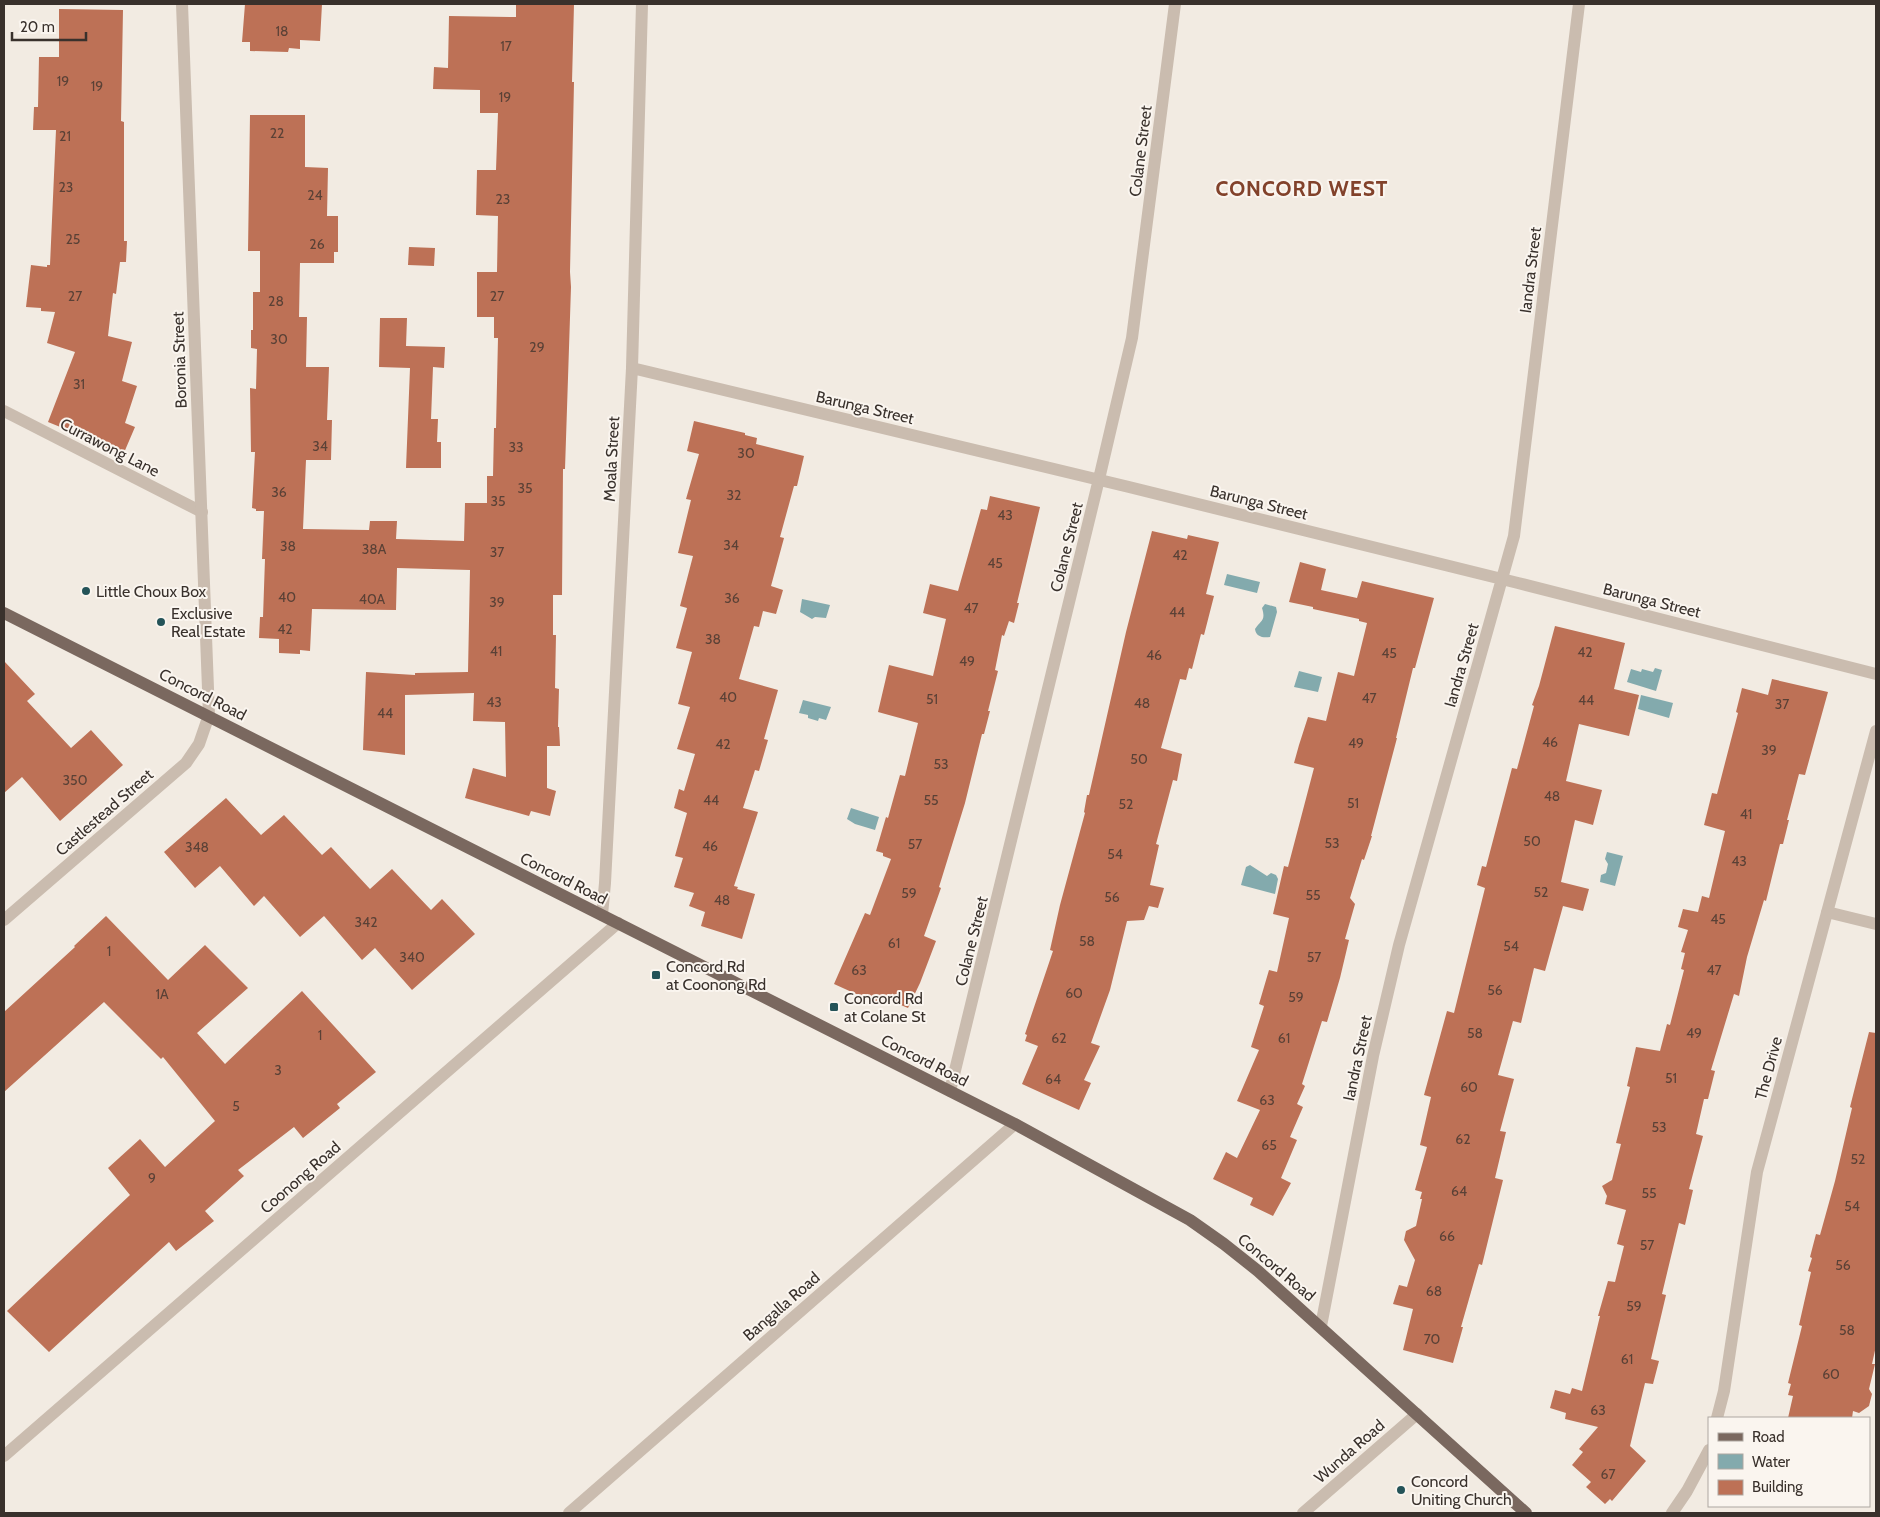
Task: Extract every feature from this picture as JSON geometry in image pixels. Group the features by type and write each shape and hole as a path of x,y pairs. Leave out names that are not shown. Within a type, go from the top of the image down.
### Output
{"main road":[{"name":"Concord Road","path":"4,613 1015,1124 1190,1220 1244,1260 1320,1326 1526,1513"}],"street":[{"name":"Boronia Street","path":"182,4 209,715"},
{"name":"Moala Street","path":"602,915 606,883 632,368 642,4"},
{"name":"Colane Street","path":"950,1091 1132,338 1175,4"},
{"name":"Iandra Street","path":"1320,1326 1373,1056 1400,945 1514,536 1579,4"},
{"name":"Barunga Street","path":"632,368 1503,579 1876,674"},
{"name":"Currawong Lane","path":"4,412 202,512"},
{"name":"Castlestead Street","path":"4,920 186,763 199,744 209,715"},
{"name":"The Drive","path":"1717,1417 1724,1391 1757,1172 1876,731"},
{"path":"1827,912 1876,924"},
{"name":"Coonong Road","path":"4,1456 618,923"},
{"name":"Bangalla Road","path":"569,1513 1015,1124"},
{"name":"Wunda Road","path":"1303,1513 1417,1414"},
{"path":"1672,1513 1688,1490 1708,1452"}],"water":[{"path":"1227,574 1260,582 1257,593 1224,585"},
{"path":"802,599 830,605 826,618 815,617 812,619 800,612"},
{"path":"1265,604 1276,607 1277,612 1270,637 1260,636 1255,629 1263,618 1262,608"},
{"path":"1655,668 1662,670 1656,691 1627,682 1631,669 1641,672 1642,669 1653,672"},
{"path":"1299,671 1322,677 1318,692 1294,687"},
{"path":"1641,695 1673,703 1669,718 1638,709"},
{"path":"803,700 831,707 826,720 819,718 818,721 808,718 808,715 799,713"},
{"path":"851,808 879,817 875,830 855,824 847,819"},
{"path":"1607,852 1623,856 1615,886 1600,882 1601,875 1606,873 1608,864 1605,859"},
{"path":"1250,865 1267,876 1271,873 1276,875 1278,879 1275,894 1241,885 1246,867"}],"building":[{"path":"245,4 322,4 320,41 300,40 300,49 289,48 288,52 250,51 250,42 242,42"},
{"path":"516,4 574,4 571,287 565,469 563,469 562,595 553,595 553,635 556,635 555,688 559,689 558,727 560,746 547,746 547,788 556,791 550,816 531,811 529,816 465,798 473,768 506,777 505,722 473,721 474,693 405,695 405,755 363,750 366,672 415,675 415,673 468,672 470,570 397,568 396,610 312,609 310,651 300,650 300,654 279,653 279,639 259,638 260,617 263,617 265,559 262,559 264,511 256,511 256,509 252,508 255,452 251,452 250,388 256,389 257,349 251,348 251,330 253,330 253,292 260,292 260,251 248,251 250,115 305,115 305,167 328,168 327,216 338,216 338,252 334,252 334,263 300,263 299,317 307,317 306,367 329,367 327,420 332,420 331,460 306,460 303,529 369,530 370,521 397,521 396,539 464,541 465,503 487,503 487,476 493,476 498,338 494,338 494,317 477,317 477,272 497,272 498,216 476,215 477,170 496,170 498,113 480,113 480,90 433,89 434,67 448,68 449,16 516,17"},
{"path":"59,9 123,10 121,121 124,122 124,241 127,241 126,262 120,262 116,294 113,293 108,336 132,342 122,381 137,386 125,423 135,427 123,455 79,438 80,435 48,422 75,352 47,343 55,312 41,311 41,308 26,307 31,265 47,267 47,265 50,265 56,130 33,130 34,107 38,107 39,57 59,57"},
{"path":"409,247 435,248 434,266 408,265"},
{"path":"380,318 407,318 406,346 445,347 444,368 433,367 431,419 438,419 437,442 441,442 441,468 406,468 410,368 379,367"},
{"path":"694,421 745,433 745,435 757,438 756,444 804,456 797,486 794,486 780,537 784,538 771,586 783,590 776,614 763,611 759,627 754,626 739,679 778,690 764,739 768,740 759,771 755,770 743,808 758,812 734,886 738,887 737,889 755,894 742,939 701,926 705,912 689,906 694,893 674,887 683,858 675,856 687,813 674,808 679,789 684,791 695,754 677,749 690,707 678,704 692,652 676,648 687,608 680,606 693,556 678,553 691,500 686,499 699,454 687,451"},
{"path":"990,496 1040,507 1017,603 1019,603 1014,623 1009,621 1004,636 1002,635 995,670 998,671 988,711 990,711 984,734 982,734 965,803 939,887 941,888 924,936 936,941 908,1008 879,996 876,1003 834,984 865,913 870,915 891,859 883,856 883,853 876,851 886,817 888,818 900,775 905,776 918,723 878,712 889,665 933,676 946,619 923,613 930,584 958,591 981,509 987,510"},
{"path":"1152,531 1187,539 1188,535 1219,542 1206,594 1214,596 1204,635 1201,634 1192,669 1189,668 1186,680 1180,679 1161,748 1182,754 1177,781 1173,780 1156,844 1159,845 1150,885 1164,888 1158,908 1149,906 1144,920 1127,921 1110,990 1091,1043 1100,1046 1084,1080 1091,1083 1079,1110 1022,1084 1038,1046 1025,1041 1027,1035 1025,1034 1053,951 1050,950 1060,905 1085,813 1087,795 1089,795 1126,632"},
{"path":"1300,562 1326,569 1321,590 1357,598 1362,581 1434,598 1415,668 1413,668 1372,836 1364,860 1362,859 1350,898 1355,904 1345,939 1349,940 1340,978 1327,1022 1322,1021 1302,1084 1305,1086 1297,1104 1303,1107 1290,1137 1297,1140 1281,1178 1291,1183 1273,1216 1250,1205 1253,1198 1213,1179 1226,1152 1237,1158 1260,1110 1237,1101 1259,1050 1251,1047 1264,1006 1259,1004 1269,970 1277,972 1289,918 1273,914 1284,866 1288,867 1314,768 1294,763 1308,717 1326,721 1338,672 1354,676 1367,623 1359,621 1359,619 1289,602"},
{"path":"1555,626 1625,643 1614,689 1639,695 1629,736 1579,724 1566,781 1602,790 1593,825 1575,820 1561,882 1589,889 1583,911 1563,906 1545,971 1534,968 1521,1023 1513,1021 1498,1075 1514,1079 1500,1131 1506,1132 1495,1178 1503,1180 1482,1265 1479,1264 1453,1363 1403,1350 1413,1309 1393,1304 1399,1285 1407,1287 1415,1260 1404,1240 1406,1231 1416,1226 1422,1199 1420,1199 1422,1192 1415,1190 1427,1147 1420,1145 1431,1097 1424,1095 1447,1011 1454,1013 1485,888 1477,885 1482,866 1486,867 1512,768 1517,769 1534,706 1532,705"},
{"path":"4,661 35,694 27,701 71,748 91,730 123,765 60,821 22,777 4,793"},
{"path":"1772,679 1828,692 1805,775 1799,774 1783,844 1780,844 1766,901 1764,900 1747,957 1739,996 1734,994 1711,1070 1715,1071 1708,1099 1704,1099 1696,1134 1703,1136 1689,1189 1693,1190 1685,1225 1679,1223 1662,1294 1666,1295 1651,1359 1659,1361 1653,1384 1645,1383 1630,1446 1646,1461 1612,1501 1610,1499 1605,1504 1586,1487 1591,1482 1572,1465 1583,1452 1579,1449 1598,1427 1565,1419 1566,1413 1550,1408 1555,1390 1570,1394 1572,1388 1582,1391 1600,1316 1598,1316 1608,1281 1615,1282 1624,1246 1617,1244 1626,1210 1605,1204 1607,1196 1602,1186 1612,1180 1621,1144 1616,1143 1630,1087 1627,1086 1636,1047 1660,1051 1667,1024 1670,1025 1684,970 1681,969 1685,953 1681,952 1688,930 1678,927 1683,909 1698,912 1702,896 1709,898 1725,831 1704,825 1712,793 1717,794 1738,713 1736,712 1742,688 1768,695"},
{"path":"226,798 261,835 284,815 322,855 331,847 370,889 392,869 431,910 442,899 475,934 412,990 375,948 362,960 324,916 300,937 264,896 254,906 220,866 195,888 164,852"},
{"path":"106,916 168,980 205,945 248,988 197,1033 225,1064 302,991 376,1072 337,1104 340,1108 303,1138 294,1127 238,1170 244,1176 205,1211 214,1221 176,1251 169,1242 49,1352 7,1311 130,1195 108,1168 140,1139 165,1167 215,1121 163,1057 161,1059 104,1002 4,1092 4,1012"},
{"path":"1869,1032 1876,1033 1876,1346 1872,1364 1875,1364 1869,1389 1872,1394 1869,1406 1859,1413 1853,1411 1852,1417 1788,1417 1793,1396 1788,1395 1791,1384 1788,1383 1802,1326 1799,1325 1811,1272 1808,1271 1812,1258 1810,1257 1816,1234 1820,1235 1835,1181 1852,1108 1850,1107"}],"place":[{"name":"Little Choux Box","path":"86,591"},
{"name":"Exclusive Real Estate","path":"161,622"},
{"name":"Concord Rd at Coonong Rd","path":"656,975"},
{"name":"Concord Rd at Colane St","path":"834,1007"},
{"name":"Concord Uniting Church","path":"1401,1490"}],"district":[{"name":"CONCORD WEST","path":"1302,189"}]}
